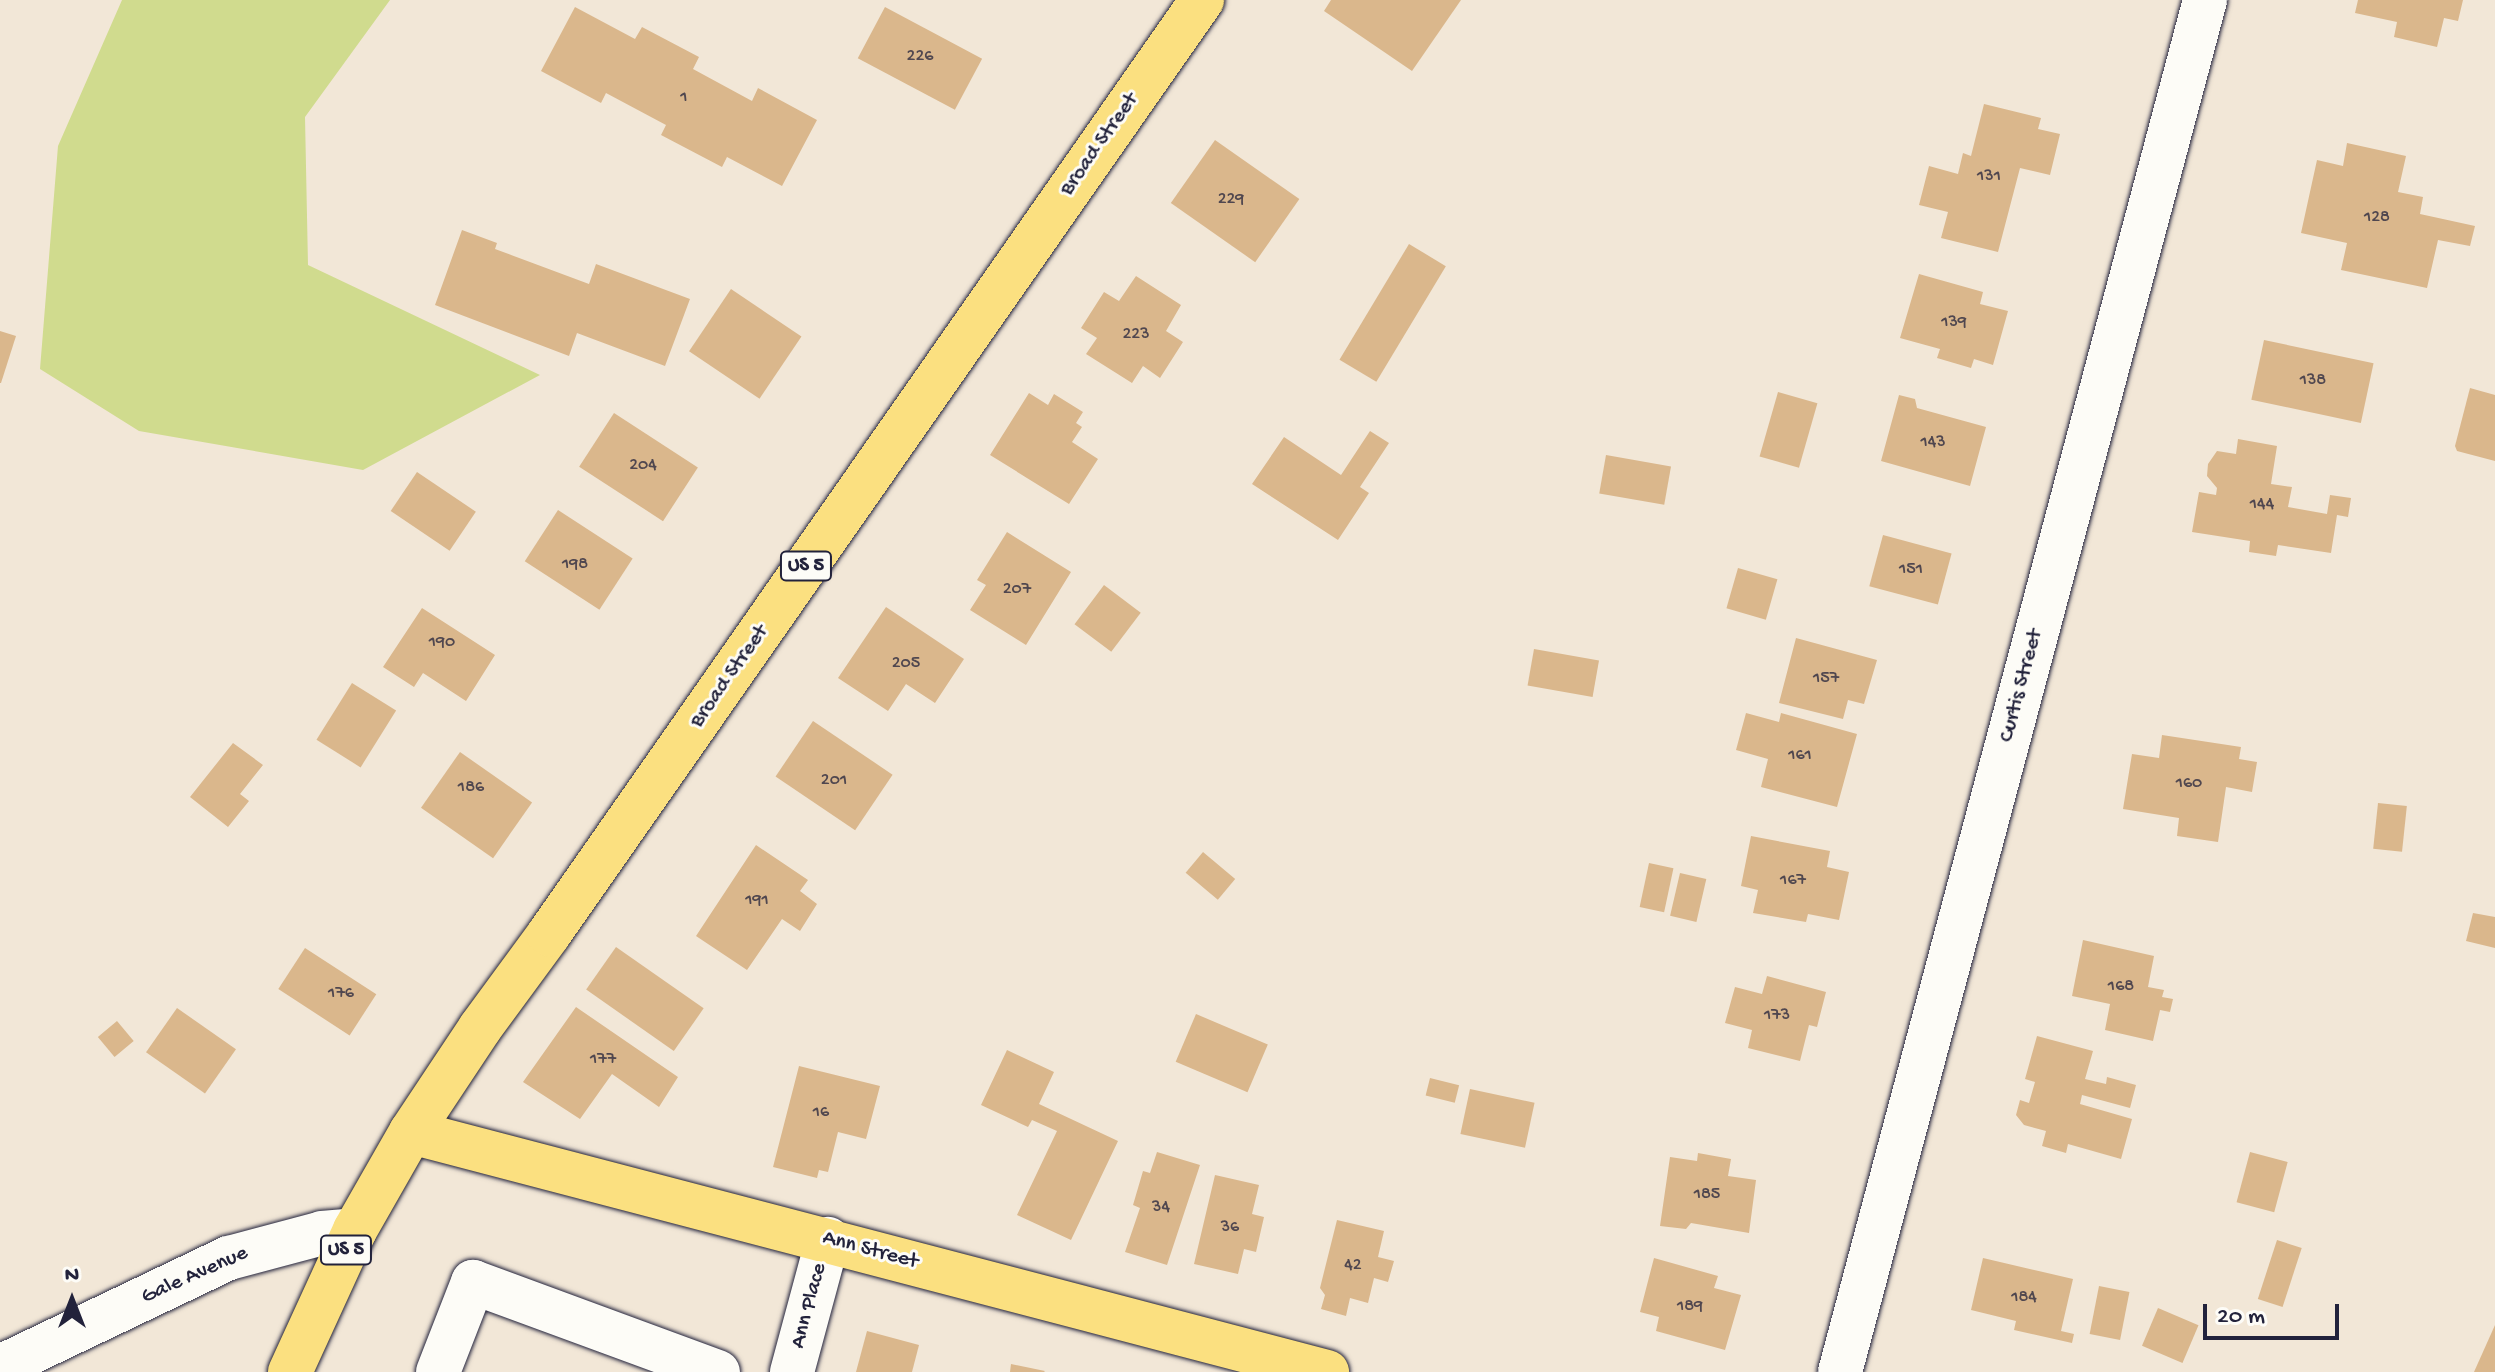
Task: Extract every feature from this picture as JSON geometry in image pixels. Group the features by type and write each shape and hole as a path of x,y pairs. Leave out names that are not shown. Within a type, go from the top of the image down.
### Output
{"main road":[{"name":"Broad Street","path":"290,1372 355,1230 411,1132 480,1028 564,913 1202,0"},
{"name":"Ann Street","path":"411,1132 1327,1372"}],"street":[{"name":"Curtis Street","path":"1840,1372 2205,0"},
{"name":"Gale Avenue","path":"0,1367 229,1258 322,1233 355,1230"},
{"name":"Ann Place","path":"792,1372 828,1239"},
{"path":"438,1372 473,1282 665,1363 718,1372"}],"green space":[{"path":"122,0 390,0 305,117 308,265 540,375 363,470 139,431 40,369 58,146"}],"building":[{"path":"1331,0 1461,0 1412,71 1324,11"},
{"path":"2358,0 2463,0 2458,21 2444,18 2437,47 2394,37 2397,22 2355,13"},
{"path":"575,7 635,39 642,27 699,57 693,69 752,101 758,88 817,120 782,186 727,157 722,167 661,135 666,125 606,93 601,103 541,71"},
{"path":"885,7 982,59 955,110 858,58"},
{"path":"1984,104 2041,118 2038,129 2060,134 2050,175 2020,168 1998,252 1941,238 1948,212 1919,205 1929,166 1958,174 1963,153 1971,156"},
{"path":"1215,140 1299,199 1255,262 1171,203"},
{"path":"2347,143 2406,156 2398,192 2423,197 2420,214 2475,226 2470,246 2438,240 2427,288 2341,270 2347,243 2301,233 2317,160 2343,166"},
{"path":"462,230 497,243 495,249 589,284 596,264 690,299 665,366 577,333 569,356 435,305"},
{"path":"1409,244 1446,266 1376,382 1339,360"},
{"path":"1919,274 1983,292 1980,304 2008,311 1993,365 1974,359 1971,368 1937,358 1940,349 1900,338"},
{"path":"1136,276 1181,305 1166,331 1183,342 1160,378 1143,366 1132,383 1086,354 1097,338 1081,328 1104,292 1119,301"},
{"path":"731,289 801,337 760,399 689,351"},
{"path":"0,331 16,336 1,383 0,383"},
{"path":"2264,340 2374,363 2361,423 2251,400"},
{"path":"2470,388 2495,395 2495,461 2457,451 2455,446"},
{"path":"1778,392 1817,403 1799,468 1760,456"},
{"path":"1029,393 1048,405 1054,394 1083,412 1076,423 1082,427 1072,442 1098,459 1069,504 990,455"},
{"path":"1899,395 1915,399 1917,408 1986,427 1970,486 1881,461"},
{"path":"614,413 698,467 663,521 579,467"},
{"path":"1370,431 1389,443 1360,487 1369,493 1338,540 1252,484 1284,437 1341,475"},
{"path":"2238,439 2277,446 2271,484 2292,487 2288,507 2327,514 2330,495 2351,498 2348,517 2337,515 2331,553 2278,545 2276,556 2249,552 2250,541 2192,532 2199,492 2216,495 2217,488 2207,476 2208,464 2217,451 2236,454"},
{"path":"1606,455 1671,466 1664,505 1599,493"},
{"path":"417,472 476,512 450,551 391,511"},
{"path":"558,510 633,558 599,610 525,561"},
{"path":"1007,532 1071,572 1026,645 970,610 986,585 977,580"},
{"path":"1883,535 1952,553 1938,605 1869,586"},
{"path":"1738,568 1777,579 1766,620 1726,608"},
{"path":"1104,585 1141,613 1111,652 1075,624"},
{"path":"886,607 964,659 935,703 906,684 888,711 838,678"},
{"path":"422,608 495,655 466,701 423,673 414,687 383,667"},
{"path":"1796,638 1877,660 1864,704 1848,700 1843,719 1779,703"},
{"path":"1534,649 1599,660 1593,697 1528,685"},
{"path":"352,683 396,711 361,767 316,740"},
{"path":"1746,713 1779,722 1781,713 1857,734 1837,807 1761,787 1768,759 1736,750"},
{"path":"813,721 893,775 855,830 776,777"},
{"path":"2162,735 2241,747 2239,759 2257,762 2252,792 2226,787 2218,842 2177,836 2179,818 2123,809 2132,754 2159,758"},
{"path":"233,743 263,765 240,794 249,801 228,827 190,797"},
{"path":"460,752 532,802 493,858 421,808"},
{"path":"2378,803 2407,806 2402,852 2373,849"},
{"path":"1751,836 1830,851 1827,867 1849,872 1839,920 1808,914 1806,922 1753,913 1758,890 1741,886"},
{"path":"756,845 808,880 800,891 817,904 800,931 782,919 747,970 696,936"},
{"path":"1203,852 1235,879 1218,900 1186,873"},
{"path":"1649,863 1673,868 1664,912 1640,907"},
{"path":"1680,873 1706,879 1696,922 1670,916"},
{"path":"2473,913 2495,917 2495,948 2466,941"},
{"path":"2083,940 2154,956 2148,987 2164,990 2162,997 2173,999 2170,1012 2160,1010 2153,1041 2105,1030 2110,1004 2072,996"},
{"path":"616,947 704,1008 674,1051 586,990"},
{"path":"305,948 376,994 350,1035 278,989"},
{"path":"1767,976 1826,992 1817,1027 1809,1025 1800,1061 1748,1048 1752,1030 1725,1023 1735,987 1762,994"},
{"path":"576,1007 678,1077 659,1107 612,1074 580,1119 523,1082"},
{"path":"177,1008 236,1049 205,1094 146,1052"},
{"path":"1196,1014 1268,1044 1247,1092 1176,1062"},
{"path":"117,1021 134,1041 115,1057 98,1037"},
{"path":"2037,1036 2093,1051 2085,1079 2106,1084 2107,1077 2136,1085 2130,1108 2082,1095 2080,1104 2132,1119 2121,1159 2068,1144 2066,1153 2042,1146 2046,1131 2024,1125 2016,1115 2020,1100 2029,1103 2035,1082 2025,1079"},
{"path":"1007,1050 1054,1072 1039,1104 1118,1141 1071,1240 1017,1215 1057,1131 1032,1120 1028,1127 981,1105"},
{"path":"799,1066 880,1086 866,1139 838,1132 828,1172 819,1170 817,1178 773,1167"},
{"path":"1430,1078 1459,1085 1455,1103 1426,1095"},
{"path":"1470,1089 1535,1103 1525,1148 1460,1134"},
{"path":"1157,1152 1200,1165 1167,1265 1125,1252 1140,1208 1133,1205 1143,1171 1150,1173"},
{"path":"2250,1152 2288,1162 2274,1212 2237,1202"},
{"path":"1698,1153 1731,1159 1728,1176 1756,1180 1749,1233 1691,1223 1686,1229 1660,1226 1670,1157 1697,1161"},
{"path":"1215,1175 1259,1185 1252,1214 1264,1217 1256,1252 1244,1249 1238,1274 1194,1264"},
{"path":"1337,1220 1384,1231 1378,1257 1394,1261 1388,1282 1374,1278 1368,1303 1350,1298 1346,1316 1321,1309 1325,1295 1320,1288"},
{"path":"2277,1240 2302,1248 2283,1307 2258,1299"},
{"path":"1654,1258 1718,1276 1714,1288 1741,1295 1725,1350 1656,1331 1659,1317 1640,1312"},
{"path":"1983,1258 2073,1279 2061,1331 2074,1334 2072,1343 2014,1330 2016,1321 1971,1310"},
{"path":"2099,1286 2129,1292 2120,1340 2090,1334"},
{"path":"2158,1308 2199,1325 2182,1363 2142,1346"},
{"path":"2495,1325 2495,1372 2474,1372"},
{"path":"867,1331 919,1345 912,1372 856,1372"},
{"path":"1011,1364 1045,1371 1010,1372"}]}
